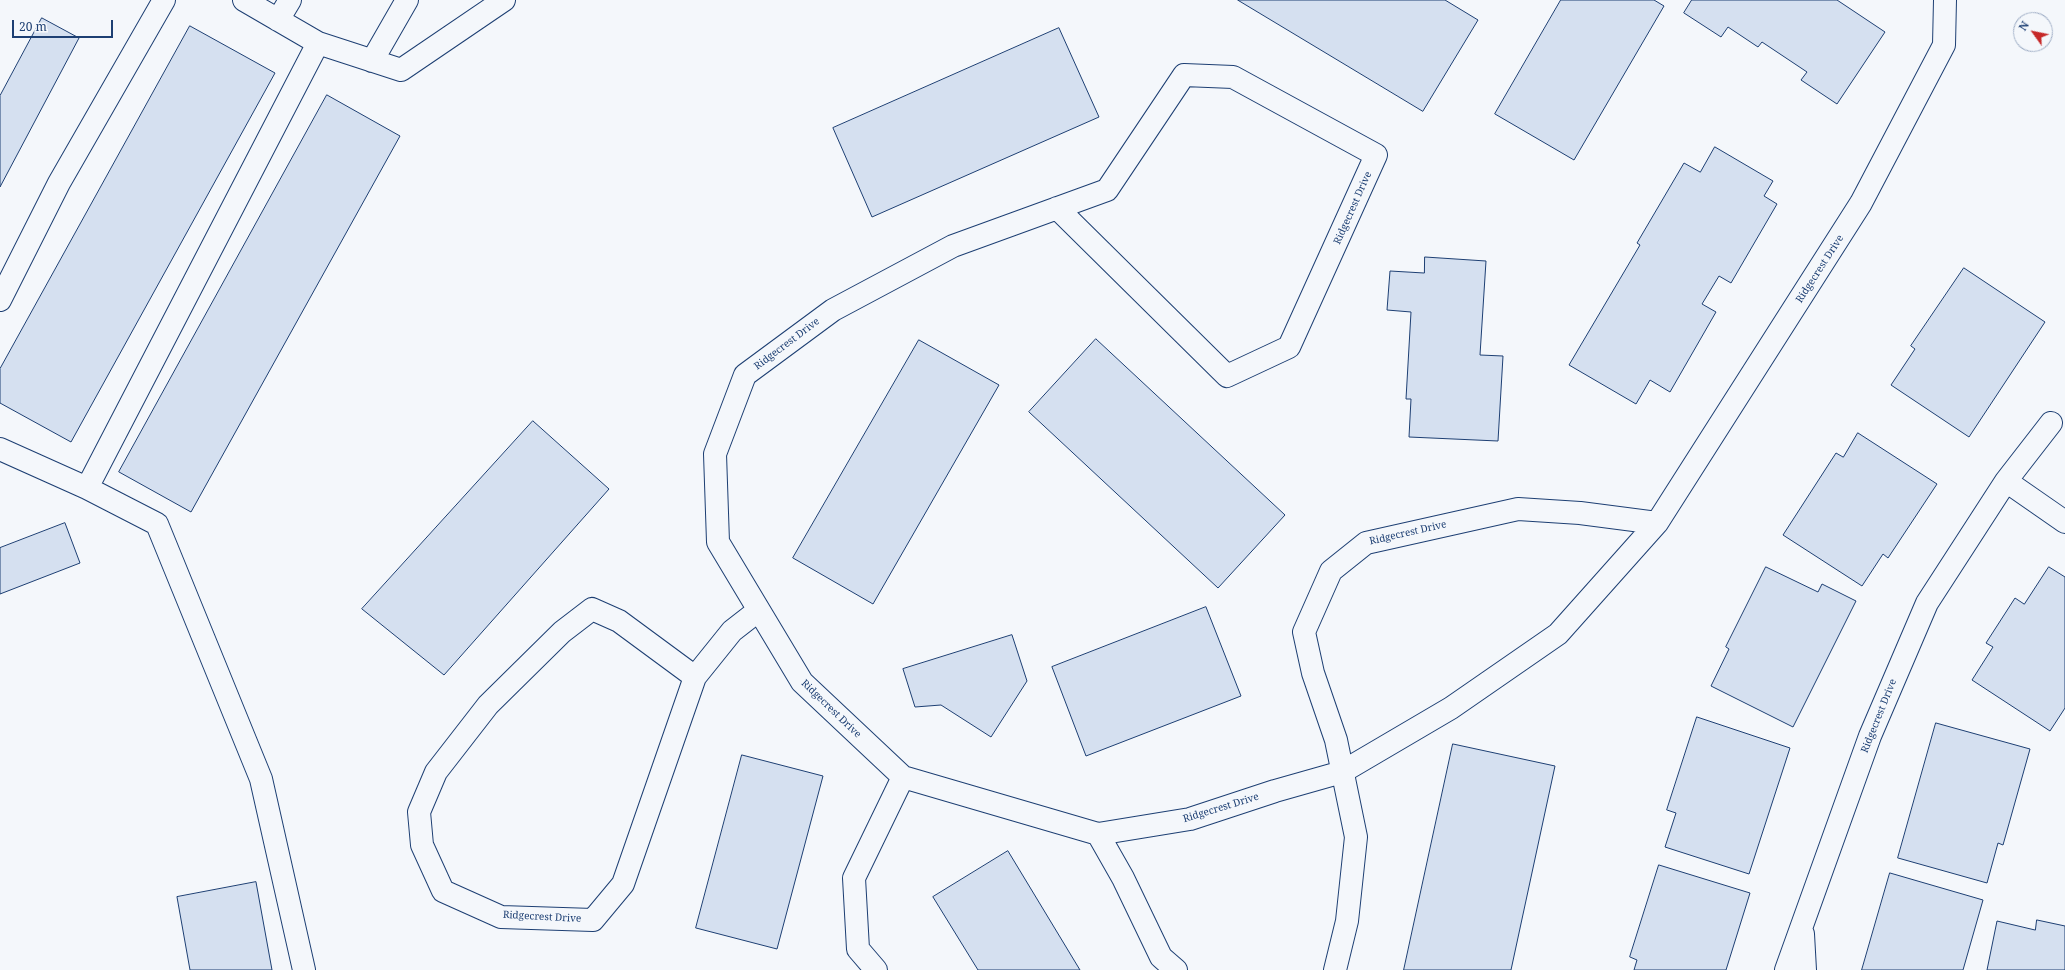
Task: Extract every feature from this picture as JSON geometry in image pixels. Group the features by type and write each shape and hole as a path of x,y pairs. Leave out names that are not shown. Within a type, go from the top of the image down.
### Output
{"street":[{"path":"0,300 59,183 164,0"},
{"path":"244,0 318,43 400,70 499,2"},
{"path":"278,20 290,0"},
{"path":"372,61 407,0"},
{"name":"Ridgecrest Drive","path":"1057,208 1227,376 1290,347 1376,155 1233,77 1184,75 1107,190 1057,208 953,246 833,310 745,375 715,454 718,542 802,682 903,777 1098,834 1190,819 1275,791 1342,772 1451,708 1558,634 1657,523 1861,203 1944,45 1945,0"},
{"path":"87,488 318,43"},
{"name":"Ridgecrest Drive","path":"1805,970 1802,926 1870,736 1927,603 2006,481 2051,423"},
{"path":"0,450 87,488 158,524 261,779 304,970"},
{"path":"2006,481 2065,522"},
{"name":"Ridgecrest Drive","path":"1335,970 1346,921 1356,837 1336,740 1313,673 1304,632 1331,571 1366,543 1518,509 1580,513 1657,523"},
{"name":"Ridgecrest Drive","path":"695,677 619,621 592,609 562,632 488,705 436,772 419,812 422,845 443,891 501,917 593,920 623,884 695,677 732,632 759,610"},
{"path":"876,970 858,949 854,878 903,777"},
{"path":"1098,834 1123,878 1161,957 1176,970"},
{"path":"1786,970 1802,926"}],"building":[{"path":"1238,0 1445,0 1478,20 1423,111"},
{"path":"1561,0 1654,0 1664,6 1574,160 1495,114"},
{"path":"1692,0 1837,0 1885,32 1837,104 1801,80 1807,72 1762,42 1758,47 1728,27 1721,37 1684,13"},
{"path":"42,18 79,38 0,187 0,96"},
{"path":"190,26 275,73 71,442 0,403 0,369"},
{"path":"1059,28 1099,117 872,217 833,128"},
{"path":"327,95 400,136 191,512 119,472"},
{"path":"1715,147 1773,181 1764,196 1777,204 1731,283 1719,276 1702,304 1716,312 1670,392 1650,380 1636,404 1569,365 1640,245 1637,243 1684,163 1700,172"},
{"path":"1425,257 1486,261 1480,355 1503,356 1498,441 1409,437 1411,399 1406,399 1411,312 1387,310 1390,271 1424,273"},
{"path":"1964,268 2045,322 1969,437 1891,385 1915,349 1911,346"},
{"path":"1096,339 1285,515 1218,588 1029,412"},
{"path":"919,340 999,385 873,604 793,558"},
{"path":"533,421 609,489 444,675 362,609"},
{"path":"1858,433 1937,484 1888,558 1883,554 1862,586 1783,535 1836,453 1843,457"},
{"path":"65,523 80,563 0,594 0,548"},
{"path":"1766,567 1818,592 1822,584 1856,601 1793,727 1711,686 1729,649 1726,647"},
{"path":"2049,567 2065,577 2065,708 2050,731 1972,680 1993,647 1986,643 2015,598 2024,604"},
{"path":"1206,607 1241,696 1086,756 1052,667"},
{"path":"1012,635 1027,681 991,737 941,705 915,707 903,669"},
{"path":"1697,717 1790,748 1749,874 1665,847 1676,813 1667,810"},
{"path":"1936,723 2030,749 2003,845 1998,843 1987,883 1898,858"},
{"path":"1453,744 1555,766 1511,970 1404,970"},
{"path":"742,755 823,776 777,949 696,928"},
{"path":"1008,851 1080,970 978,970 933,897"},
{"path":"1659,865 1750,893 1726,970 1634,970 1637,960 1630,957"},
{"path":"1890,873 1983,900 1963,970 1862,970"},
{"path":"256,882 272,970 190,970 177,897"},
{"path":"2037,920 2065,926 2065,970 1987,970 1997,921 2035,930"}]}
